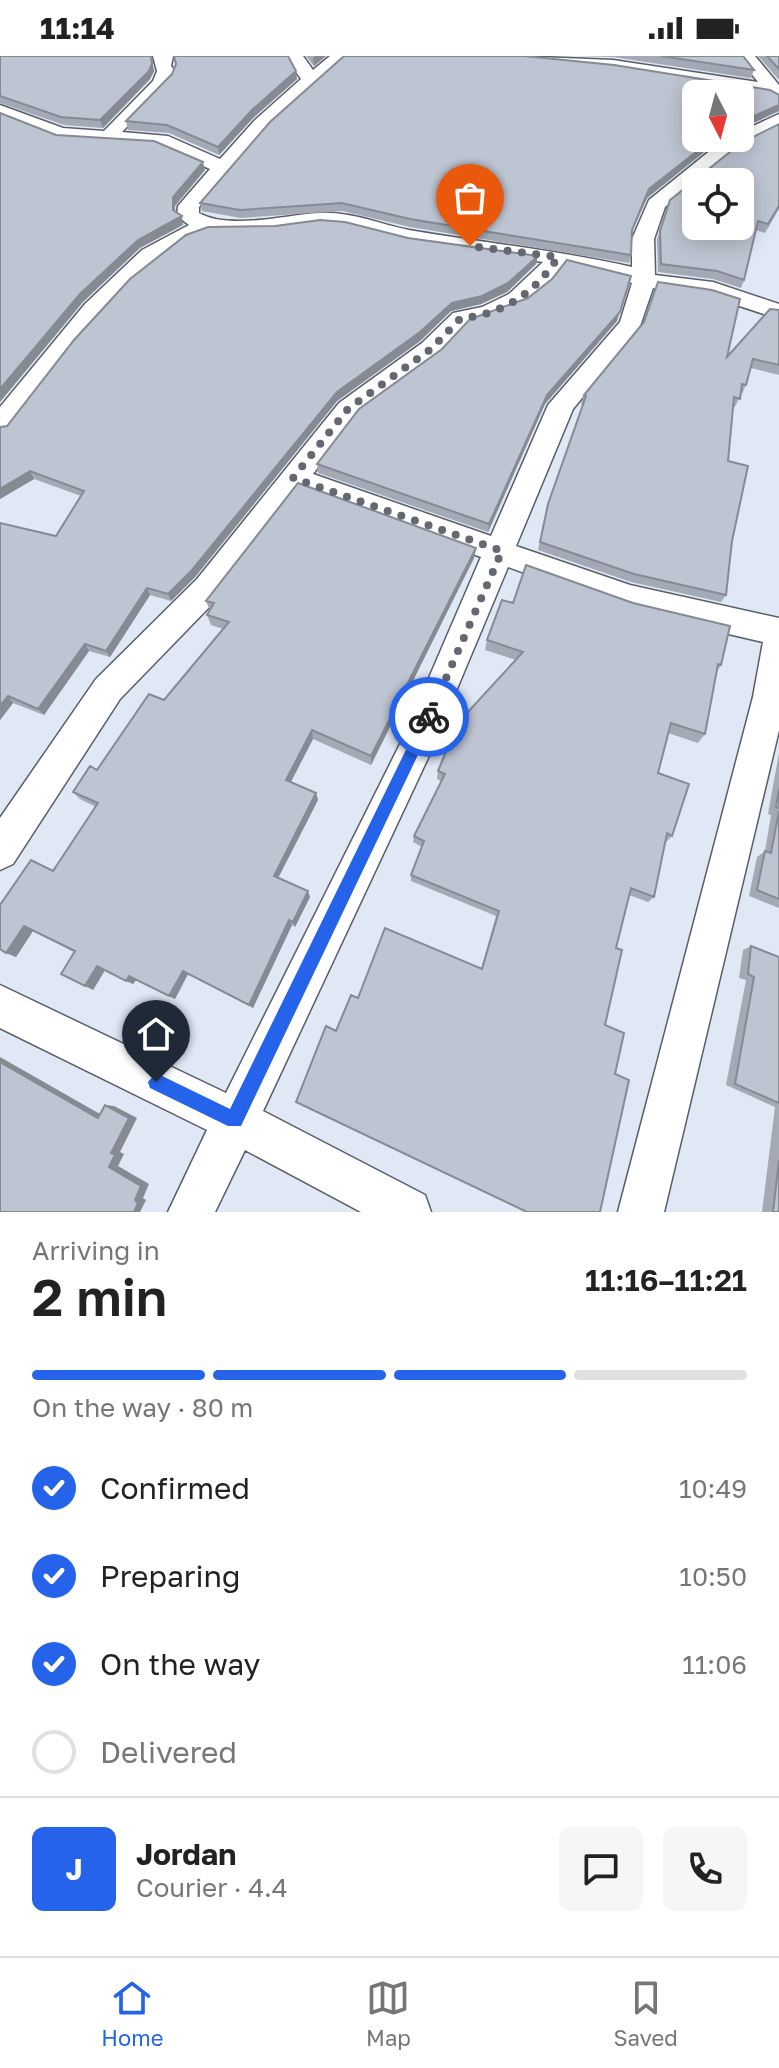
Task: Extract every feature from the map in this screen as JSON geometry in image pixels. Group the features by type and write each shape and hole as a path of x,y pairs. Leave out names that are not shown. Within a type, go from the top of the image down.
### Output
{"street":[{"path":"108,139 119,119 162,86 166,71 162,66 165,57 162,56"},
{"path":"294,56 311,80"},
{"path":"206,226 188,216 188,206 262,124 340,56"},
{"path":"522,56 613,65 776,94"},
{"path":"746,56 776,94"},
{"path":"0,111 60,134 161,140 186,154 224,167"},
{"path":"191,1212 416,747 502,551 561,405 631,324 644,280 643,239 656,204 729,145 779,120"},
{"path":"3,416 115,287 172,237 206,226 276,225 321,219 346,221 441,242 558,257 633,274 644,280 713,289 779,312"},
{"path":"0,851 108,689 208,588 348,409 431,349 461,318 482,317 518,301 545,278 558,257"},
{"path":"293,478 629,598 779,632"},
{"path":"641,1212 770,697 779,642"},
{"path":"0,1006 234,1120 408,1212"}],"building":[{"path":"0,56 151,56 152,63 149,71 100,120 61,117 0,96"},
{"path":"174,56 288,56 296,71 252,110 218,147 167,125 126,121 172,74 176,64"},
{"path":"344,56 524,56 614,65 708,80 682,80 682,152 696,152 649,189 632,230 631,255 410,219 342,203 240,210 200,203 270,122"},
{"path":"661,56 743,56 754,70"},
{"path":"767,56 779,56 779,69"},
{"path":"754,87 779,95 779,105 754,116"},
{"path":"0,113 56,135 154,141 203,162 173,197 173,210 182,216 138,240 80,294 0,389"},
{"path":"779,124 779,206 768,224 758,221 754,238 754,168 710,168 730,152 754,152 754,136"},
{"path":"682,190 682,240 753,240 744,280 717,271 661,264 660,231 670,200"},
{"path":"320,220 345,222 408,238 538,256 508,283 482,296 452,303 420,332 337,392 192,570 168,594 147,588 106,651 85,644 38,709 8,696 0,706 0,523 56,536 84,491 30,471 0,489 0,427 7,426 74,340 130,279 186,235 208,227 275,226"},
{"path":"567,260 631,276 620,312 547,395 489,524 317,464 359,409 442,349 470,319 528,298 552,279"},
{"path":"658,282 712,290 740,299 727,357 770,309 779,310 779,365 753,359 746,385 742,384 740,399 734,397 728,461 748,466 732,541 726,595 634,574 540,542 548,504 584,395 644,322"},
{"path":"298,483 476,548 371,756 312,730 286,780 316,793 274,876 308,891 293,922 289,920 249,1005 183,971 169,996 129,976 126,981 97,966 85,986 61,974 75,951 24,926 6,953 0,949 0,905 31,860 53,871 98,803 73,792 90,766 97,770 149,694 164,700 229,622 207,615 214,603 206,601"},
{"path":"526,565 633,603 730,626 721,665 718,664 705,734 671,723 658,773 689,784 672,836 667,833 654,897 631,888 616,948 622,950 605,1025 624,1033 615,1074 629,1080 600,1212 527,1212 296,1102 326,1026 336,1031 351,995 358,998 385,928 482,969 499,911 411,875 424,841 414,836 445,774 438,771 453,734 457,735 466,714 523,652 487,640 502,600 513,603"},
{"path":"779,811 779,899 757,890 765,851 771,853"},
{"path":"751,946 779,957 779,1103 735,1084 754,977 748,974"},
{"path":"0,1062 98,1118 105,1105 129,1118 111,1153 115,1155 109,1167 141,1186 134,1212 0,1212"},
{"path":"779,1160 779,1212 773,1212"}],"way so far":[{"path":"429,717 502,551 293,478 348,409 369,391 431,349 461,318 482,317 518,301 545,278 558,257 470,246"}],"route":[{"path":"156,1082 234,1120 429,717"}]}
